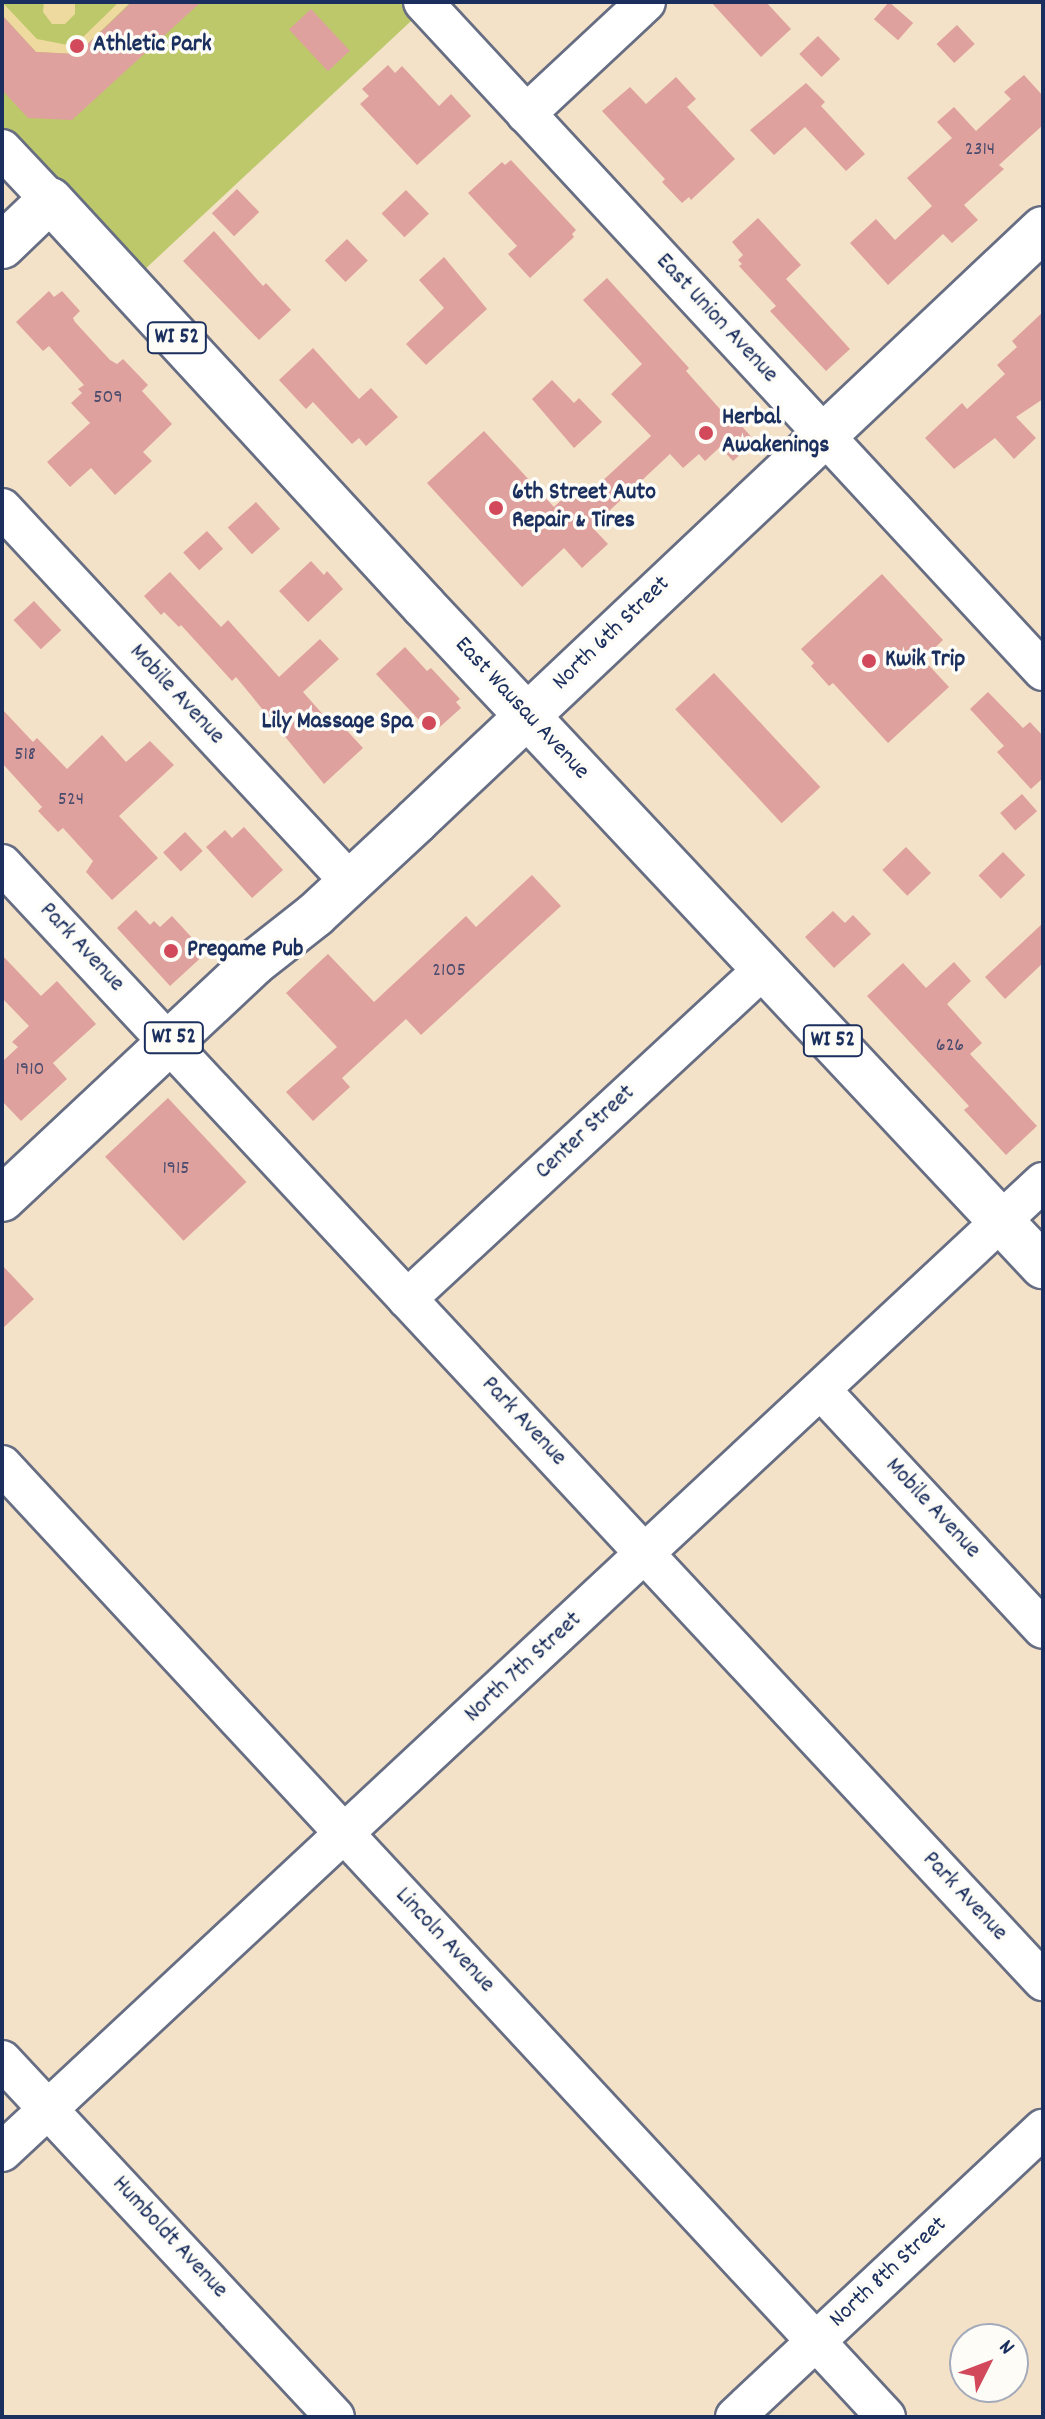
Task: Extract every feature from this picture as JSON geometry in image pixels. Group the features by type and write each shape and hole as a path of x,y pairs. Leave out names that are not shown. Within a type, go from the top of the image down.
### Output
{"main road":[{"path":"2,249 50,200"},
{"name":"East Wausau Avenue","path":"50,200 424,606 1043,1266"},
{"name":"North 6th Street","path":"2,1199 254,963 350,882 1043,229"},
{"path":"2,249 35,235 51,235 67,242 227,409 303,475"},
{"path":"350,882 370,842 475,738 490,718 492,704 487,687 424,606"}],"street":[{"name":"East Union Avenue","path":"423,2 1043,671"},
{"path":"526,114 646,2"},
{"name":"East Wausau Avenue","path":"2,149 50,200"},
{"name":"Mobile Avenue","path":"2,508 350,882"},
{"name":"Park Avenue","path":"2,864 1043,1981"},
{"name":"Center Street","path":"407,1299 764,968"},
{"name":"North 7th Street","path":"2,2152 1043,1182"},
{"name":"Mobile Avenue","path":"821,1390 1043,1629"},
{"name":"Lincoln Avenue","path":"2,1465 886,2417"},
{"name":"Humboldt Avenue","path":"2,2060 335,2417"},
{"name":"North 8th Street","path":"735,2417 1043,2129"}],"green space":[{"path":"2,2 419,2 425,8 128,285 2,151"}],"sand":[{"path":"2,2 37,39 68,45 80,40 119,2 131,2 77,54 36,52 2,15"},
{"path":"44,2 75,2 75,14 65,24 52,24 43,12"}],"building":[{"name":"Athletic Park","path":"132,2 201,2 72,120 28,118 2,90 2,15 36,52 77,54"},
{"path":"711,2 766,2 791,29 761,57"},
{"path":"889,2 913,23 898,40 874,19"},
{"path":"311,9 350,51 328,71 289,29"},
{"path":"957,25 975,44 954,63 937,44"},
{"path":"818,36 840,59 822,77 799,54"},
{"path":"388,65 395,73 402,66 439,106 451,94 471,116 417,165 360,104 369,96 362,89"},
{"path":"1024,75 1043,96 1043,125 999,165 1004,169 964,205 978,220 952,243 943,234 888,285 850,243 876,219 895,240 932,206 907,178 952,138 937,122 954,107 976,131 1011,99 1004,92"},
{"path":"676,77 696,99 687,107 735,159 691,200 689,197 682,203 662,182 665,179 602,111 630,87 646,104"},
{"path":"806,83 825,102 821,106 865,154 846,171 805,127 774,155 750,130"},
{"path":"511,160 576,230 572,234 574,237 530,278 508,254 517,246 468,193 502,162 505,165"},
{"path":"237,189 259,212 234,236 212,213"},
{"path":"406,190 429,214 404,237 382,214"},
{"path":"758,218 801,265 786,279 850,349 826,371 770,311 776,306 739,266 742,264 738,260 743,255 732,242"},
{"path":"214,231 263,286 266,283 291,310 259,340 183,261"},
{"path":"347,239 368,261 346,282 325,261"},
{"path":"444,257 487,309 426,365 406,344 444,308 419,280"},
{"path":"607,278 689,368 686,371 736,427 739,423 755,441 733,461 720,447 705,461 699,454 683,468 670,454 592,527 608,544 582,568 564,548 522,587 427,483 484,431 554,507 576,486 586,496 651,436 611,394 642,364 583,300"},
{"path":"49,291 54,297 62,291 80,311 73,318 75,322 110,360 117,364 123,359 148,385 142,391 172,424 143,452 152,461 115,495 91,468 70,487 47,462 90,423 71,403 82,393 78,389 84,385 49,346 43,351 16,322"},
{"path":"1043,312 1043,399 1016,417 1036,438 1014,459 995,438 954,469 925,438 962,403 967,409 1005,374 997,365 1017,347 1012,341"},
{"path":"313,348 359,399 371,388 398,417 366,446 359,438 352,444 313,402 306,409 279,380"},
{"path":"552,380 574,403 579,398 602,422 574,448 532,399"},
{"path":"256,502 280,529 252,554 228,527"},
{"path":"207,531 223,549 199,570 183,552"},
{"path":"311,561 324,575 327,571 343,589 308,622 279,591"},
{"path":"170,572 221,627 228,620 279,677 320,639 339,659 303,692 335,728 340,723 363,748 324,784 236,677 232,681 181,625 179,627 164,612 161,615 144,596"},
{"name":"Kwik Trip","path":"882,574 943,640 923,659 949,687 888,743 833,683 829,686 801,649"},
{"path":"34,601 61,630 41,649 14,620"},
{"path":"405,647 427,671 431,668 460,699 456,702 461,708 432,734 376,674"},
{"path":"714,673 820,787 782,823 675,709"},
{"path":"988,692 1023,728 1030,722 1043,736 1043,778 1031,789 997,752 1004,746 970,709"},
{"path":"2,709 33,742 37,738 67,769 102,735 126,762 150,741 174,765 119,816 158,858 112,900 86,872 93,861 63,828 58,832 38,811 42,807 2,763"},
{"path":"1022,794 1037,811 1015,830 1000,813"},
{"path":"244,827 283,870 252,898 206,847 225,830 232,838"},
{"path":"185,832 203,851 181,871 163,852"},
{"path":"906,847 931,873 907,896 882,870"},
{"path":"1003,852 1025,875 1001,899 979,876"},
{"path":"532,875 561,906 421,1035 406,1019 342,1078 350,1087 313,1121 286,1092 337,1047 286,993 328,954 374,1002 466,916 476,927"},
{"name":"Pregame Pub","path":"136,910 150,925 154,921 160,927 172,916 206,953 170,986 117,928"},
{"path":"833,911 845,923 853,915 871,934 834,968 805,937"},
{"path":"1043,923 1043,963 1005,999 985,977"},
{"path":"2,955 41,996 57,981 96,1024 53,1063 67,1079 21,1121 2,1101 2,1062 18,1047 12,1042 29,1026 2,998"},
{"path":"954,962 971,981 947,1004 982,1043 970,1054 1037,1126 1006,1155 964,1110 969,1106 867,996 903,963 926,988"},
{"path":"168,1098 246,1182 184,1241 105,1157"},
{"path":"2,1265 34,1299 2,1329"}],"place":[{"name":"Athletic Park","path":"77,46"},
{"name":"Herbal Awakenings","path":"706,433"},
{"name":"6th Street Auto Repair & Tires","path":"496,508"},
{"name":"Kwik Trip","path":"869,661"},
{"name":"Lily Massage Spa","path":"429,723"},
{"name":"Pregame Pub","path":"171,951"}]}
